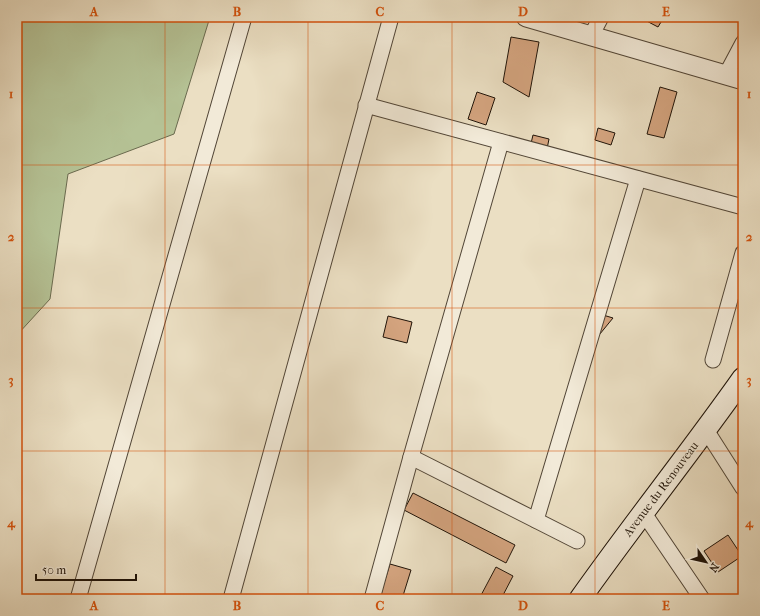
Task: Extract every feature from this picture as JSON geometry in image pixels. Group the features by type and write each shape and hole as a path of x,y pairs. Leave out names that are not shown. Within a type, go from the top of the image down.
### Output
{"main road":[{"name":"Avenue du Renouveau","path":"585,596 643,512 706,430 743,378"}],"street":[{"path":"78,599 244,17"},
{"path":"231,599 391,17"},
{"path":"526,17 735,78 743,43"},
{"path":"591,36 601,17"},
{"path":"366,105 743,207"},
{"path":"372,599 501,142"},
{"path":"536,520 638,179"},
{"path":"713,360 743,253"},
{"path":"706,430 743,488"},
{"path":"411,457 577,541"},
{"path":"643,512 702,599"}],"green space":[{"path":"17,17 210,17 174,134 68,174 50,299 17,335"}],"building":[{"path":"639,17 664,17 658,27"},
{"path":"511,37 539,42 529,97 503,82"},
{"path":"660,87 677,92 664,138 647,134"},
{"path":"477,92 495,98 486,125 468,119"},
{"path":"598,128 615,133 611,145 595,140"},
{"path":"533,135 549,139 545,159 528,156"},
{"path":"603,315 613,318 595,340"},
{"path":"388,316 412,322 407,343 383,337"},
{"path":"413,493 515,545 506,563 404,510"},
{"path":"728,535 742,556 718,572 704,551"},
{"path":"390,564 411,570 402,599 379,599"},
{"path":"496,567 513,576 501,599 479,599"}]}
